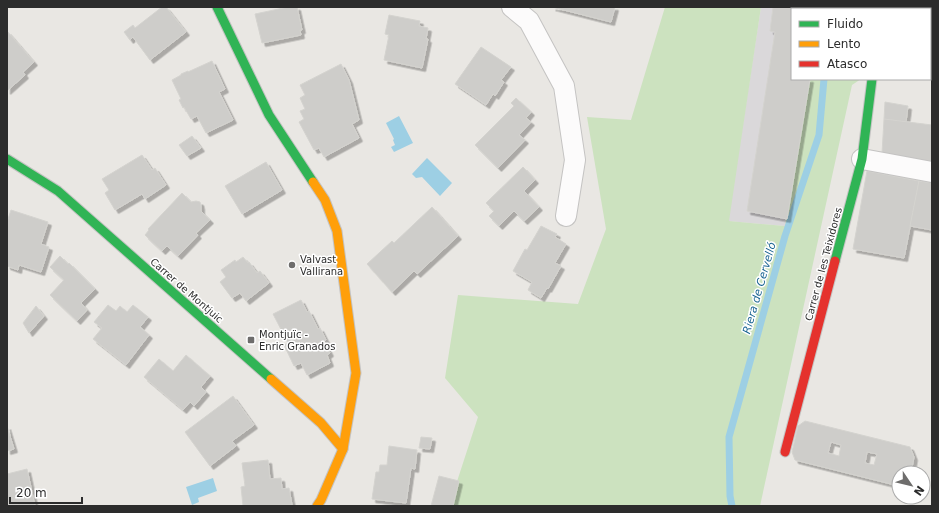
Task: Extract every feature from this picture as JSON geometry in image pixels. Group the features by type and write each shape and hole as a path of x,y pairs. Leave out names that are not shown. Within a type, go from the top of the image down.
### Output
{"street":[{"path":"217,7 269,115 325,200 337,232 356,373 343,449 317,506"},
{"path":"512,7 529,21 564,86 575,160 566,216"},
{"name":"Carrer de les Teixidores","path":"785,452 862,159 872,80"},
{"name":"Carrer de Montjuic","path":"7,159 58,191 321,423 343,449"},
{"path":"862,159 932,172"}],"shaded area":[{"path":"761,7 836,7 791,8 791,80 808,80 785,226 728,221"}],"green space":[{"path":"665,7 761,7 729,221 785,226 808,80 860,80 852,85 760,506 449,506 478,417 445,378 458,295 578,304 606,229 587,117 631,120"},
{"path":"932,7 932,36 931,8 836,8"}],"water":[{"path":"399,116 413,143 394,152 391,147 395,145 394,139 386,123"},
{"path":"427,158 452,183 440,196 422,177 416,178 412,174"},
{"path":"213,478 217,491 198,498 199,502 192,505 186,487"}],"building":[{"path":"162,7 166,7 186,32 150,60 133,37 130,40 124,32 133,25 135,28"},
{"path":"288,7 297,7 302,30 300,30 301,35 262,43 255,14"},
{"path":"552,7 615,7 611,22"},
{"path":"773,7 830,7 791,8 791,80 810,80 787,219 747,211 775,32 770,31"},
{"path":"389,15 420,21 419,26 428,28 426,39 428,39 422,68 384,60 389,35 385,34"},
{"path":"7,31 34,62 23,72 25,75 7,91"},
{"path":"481,47 511,67 501,80 504,82 495,96 493,94 486,105 455,84"},
{"path":"212,61 225,89 219,92 233,120 206,133 197,116 191,119 184,107 183,108 179,100 181,99 172,80 181,74"},
{"path":"341,64 349,80 359,120 352,124 359,138 324,157 319,148 314,150 299,122 304,119 300,111 305,109 300,98 305,95 300,85"},
{"path":"516,98 531,112 526,118 531,122 519,135 525,140 498,168 475,145 514,106 511,103"},
{"path":"885,102 908,106 906,122 884,119"},
{"path":"884,119 932,125 932,163 882,153"},
{"path":"192,136 201,148 187,156 179,145"},
{"path":"142,155 152,170 155,168 166,185 145,199 142,194 115,210 105,193 109,190 102,179"},
{"path":"266,162 282,190 242,214 225,186"},
{"path":"523,167 535,180 524,191 539,207 524,221 514,211 499,226 489,216 494,211 486,203"},
{"path":"867,171 919,181 904,258 853,249"},
{"path":"919,181 932,183 932,230 910,226"},
{"path":"182,193 191,202 200,202 201,211 210,220 196,233 198,235 178,256 167,246 162,251 145,235 149,230 148,229"},
{"path":"432,207 458,236 417,274 414,271 392,292 367,264 392,241 394,243"},
{"path":"11,210 48,222 41,244 49,247 41,272 19,265 18,270 7,266 7,222"},
{"path":"541,226 557,234 555,237 566,244 555,263 561,266 541,298 528,290 532,282 513,271 525,249 527,250"},
{"path":"60,256 95,289 81,303 87,310 77,321 50,295 64,280 50,267"},
{"path":"243,257 248,263 249,262 257,273 260,271 269,283 246,301 240,293 232,298 220,282 226,277 221,270 235,260 236,262"},
{"path":"301,300 307,312 309,311 318,329 320,328 330,353 327,355 330,363 307,375 301,363 294,366 284,345 288,343 273,314"},
{"path":"108,305 116,311 120,306 127,312 133,305 148,317 140,327 149,335 126,365 93,339 102,328 94,322"},
{"path":"36,306 44,316 29,333 23,323"},
{"path":"186,355 210,376 201,387 206,392 194,406 190,402 183,410 144,377 159,359 173,371"},
{"path":"233,396 254,425 232,441 236,446 210,466 185,432"},
{"path":"805,421 910,447 914,457 912,465 891,465 891,484 795,460 792,452 798,426","holes":["831,442 841,445 839,456 828,453","867,452 877,454 874,465 865,463"]},
{"path":"7,426 14,449 7,451"},
{"path":"421,437 432,438 430,449 419,448"},
{"path":"389,446 417,450 415,469 411,468 406,503 372,499 376,472 379,472 380,465 387,465"},
{"path":"268,460 270,479 281,478 282,489 289,488 292,505 243,506 241,487 245,486 242,463"},
{"path":"27,469 35,506 7,506 7,474"},
{"path":"439,476 459,481 453,506 431,506"}],"waterway":[{"name":"Riera de Cervelló","path":"732,506 730,496 729,437 785,236 819,135 824,80"}],"traffic: fast":[{"path":"217,7 269,115 313,182"},
{"path":"835,261 862,159 872,80"},
{"path":"7,159 58,191 271,379"}],"traffic: slow":[{"path":"313,182 325,200 337,231 356,373 343,449 317,506"},
{"path":"271,379 321,423 343,449"}],"traffic: jam":[{"path":"785,452 835,261"}],"place":[{"name":"Valvast Vallirana","path":"292,265"},
{"name":"Montjuïc - Enric Granados","path":"251,340"}]}
